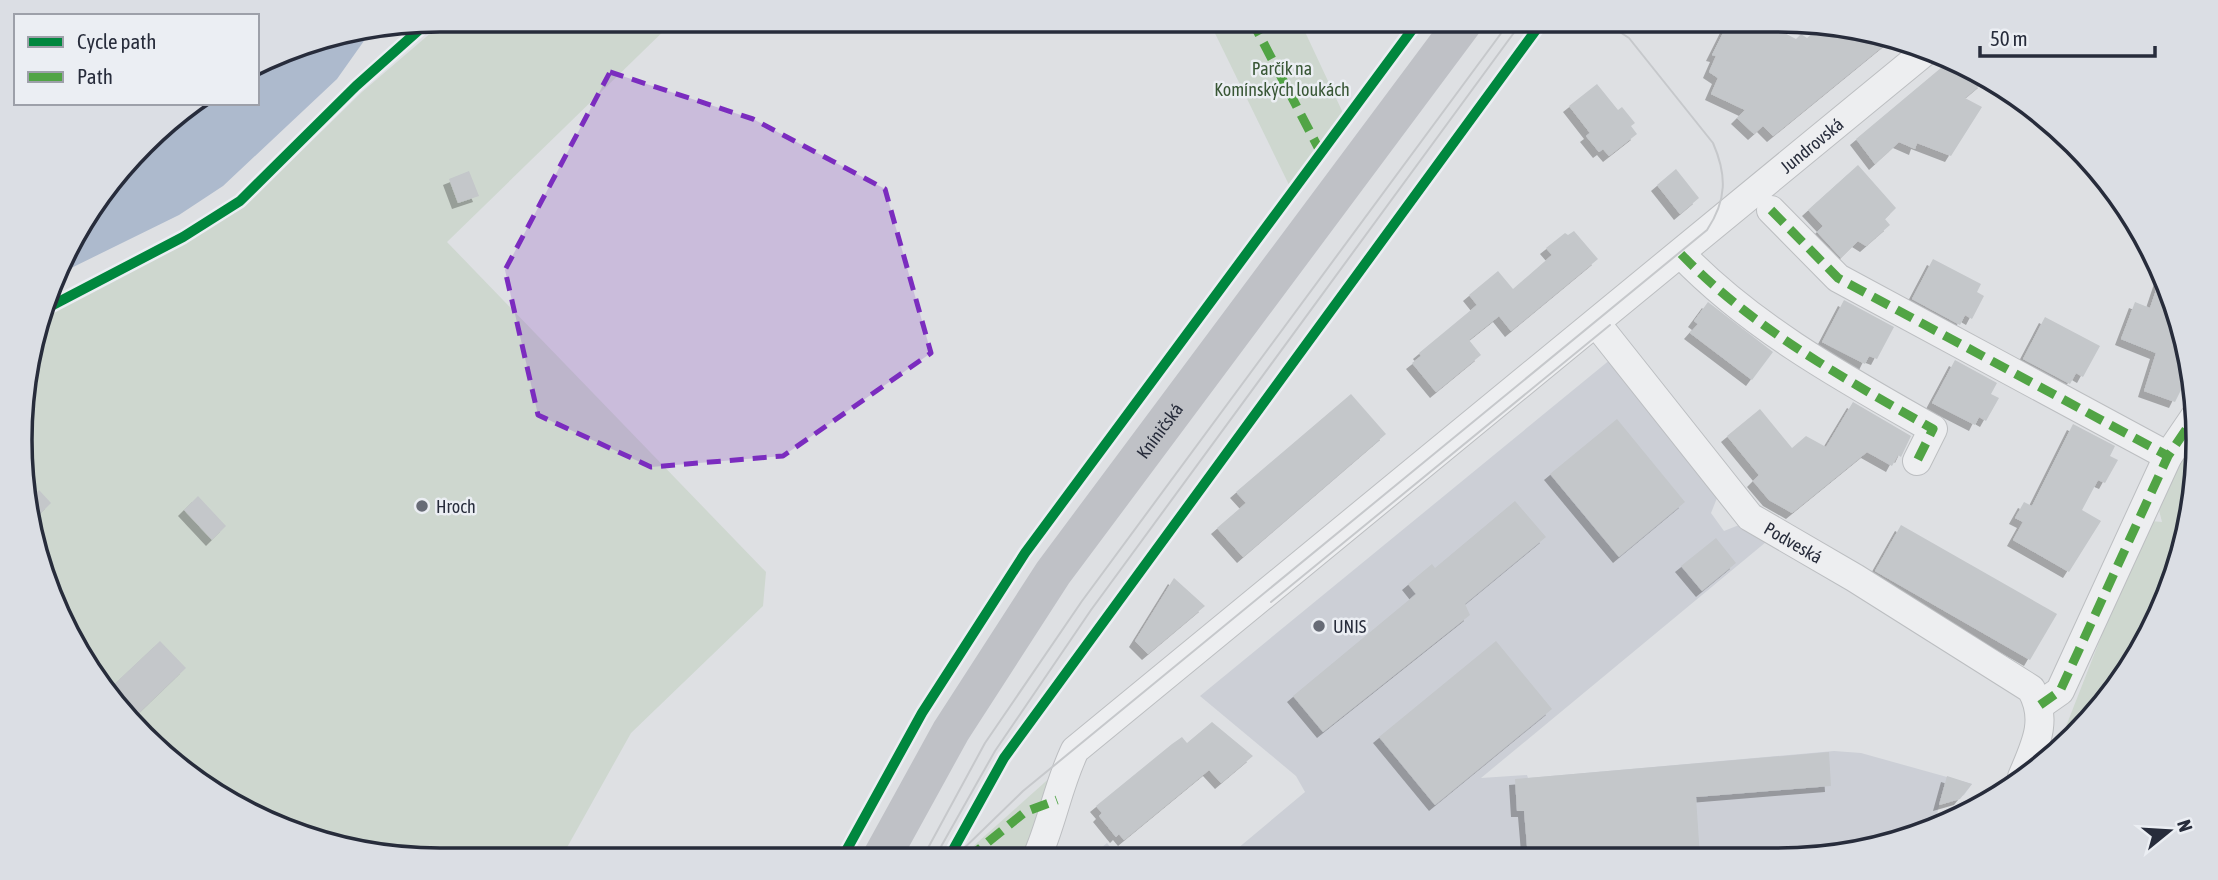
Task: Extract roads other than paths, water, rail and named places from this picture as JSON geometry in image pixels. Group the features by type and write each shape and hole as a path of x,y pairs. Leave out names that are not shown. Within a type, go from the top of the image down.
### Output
{"main road":[{"name":"Kníničská","path":"887,848 951,731 1053,573 1456,32"}],"street":[{"name":"Jundrovská","path":"1041,848 1048,833 1063,775 1075,750 1919,57"},
{"path":"1771,210 1838,278 2168,456"},
{"path":"1689,248 1701,275 1819,364 1933,429 1917,461"},
{"name":"Podveská","path":"1597,323 1750,517 2015,676 2031,689 2040,705"},
{"path":"2028,763 2040,737 2040,705 2060,691 2168,456 2186,430"}],"water":[{"path":"366,38 337,79 223,186 179,215 70,269 86,236 116,191 151,151 191,116 206,105 259,105 259,74 309,53"}],"tram line":[{"path":"928,848 985,743 1082,601 1502,32"},
{"path":"940,848 995,751 1091,610 1514,32"},
{"path":"964,848 1023,791 1707,230 1714,219 1723,187 1721,166 1713,143 1629,38 1620,32"},
{"path":"1271,602 1610,325"}],"place":[{"name":"Hroch","path":"422,506"},
{"name":"UNIS","path":"1319,626"}],"park label":[{"name":"Parčík na Komínských loukách","path":"1282,78"}]}
